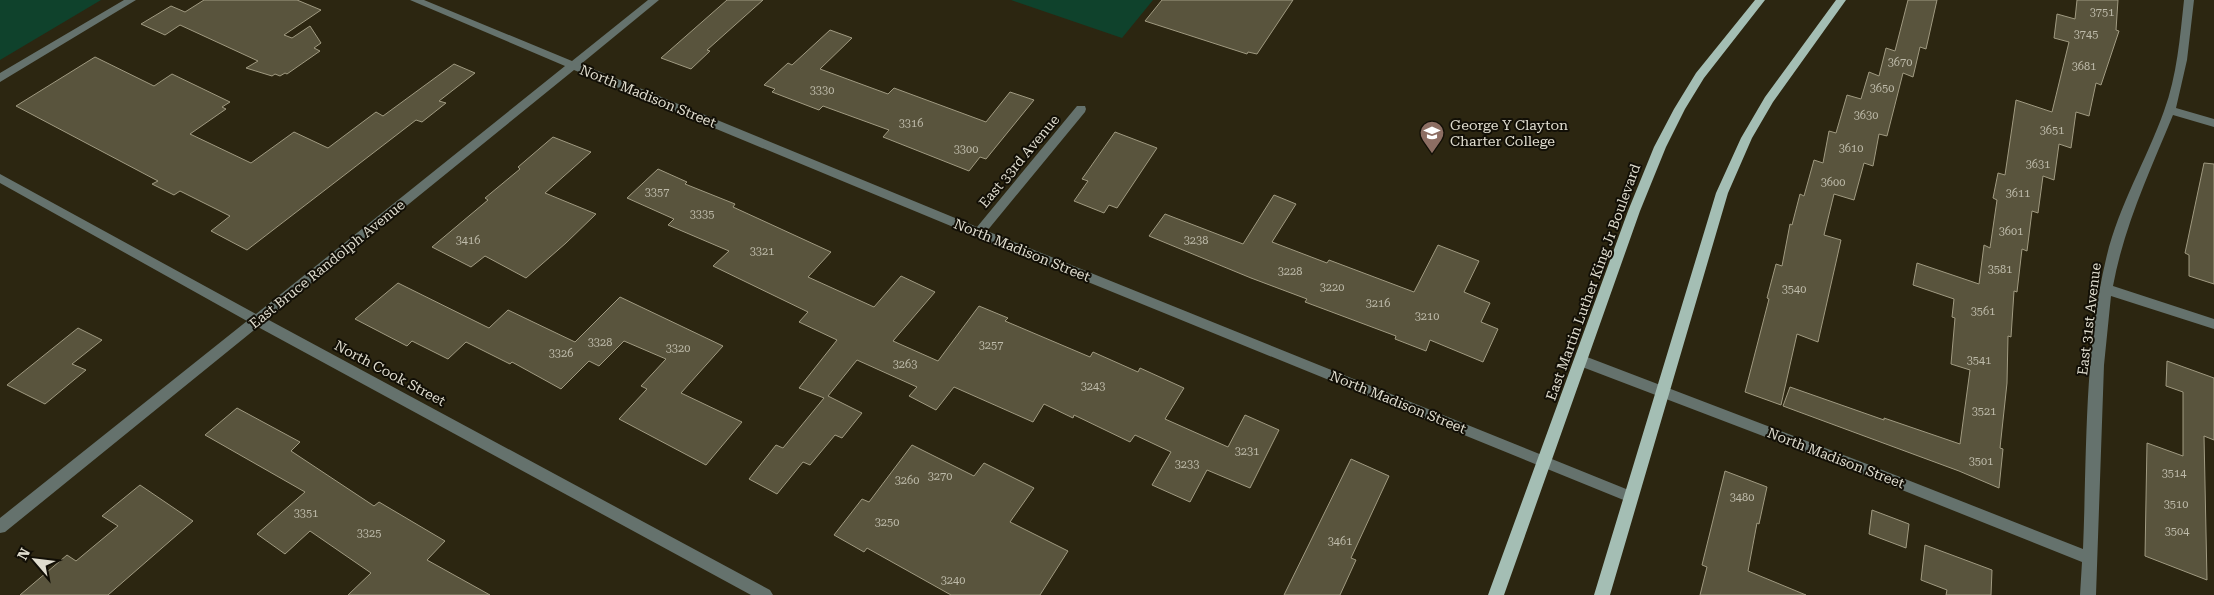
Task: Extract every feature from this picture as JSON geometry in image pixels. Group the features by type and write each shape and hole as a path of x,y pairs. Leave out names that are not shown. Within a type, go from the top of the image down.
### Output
{"main road":[{"name":"East Martin Luther King Jr Boulevard","path":"1496,595 1582,361 1634,211 1671,124 1713,57 1760,0"},
{"path":"1602,595 1715,213 1738,157 1757,120 1777,87 1841,0"}],"street":[{"path":"0,78 131,0"},
{"name":"North Madison Street","path":"415,0 979,233 1631,497"},
{"name":"East Bruce Randolph Avenue","path":"0,527 654,0"},
{"name":"East 31st Avenue","path":"2088,595 2097,365 2106,289 2112,258 2124,219 2170,110 2182,60 2189,0"},
{"name":"East 33rd Avenue","path":"979,233 1081,109"},
{"path":"2170,110 2214,122"},
{"name":"North Cook Street","path":"0,178 257,320 765,595"},
{"path":"2106,289 2214,324"},
{"name":"North Madison Street","path":"1582,361 2089,558"}],"green space":[{"path":"0,0 101,0 0,60"},
{"path":"1011,0 1153,0 1122,38"}],"building":[{"path":"204,0 297,0 321,10 284,35 292,38 310,26 321,43 314,48 320,51 287,74 285,73 280,76 275,74 272,76 246,68 258,61 180,25 165,35 141,24 171,6 185,12"},
{"path":"727,0 763,0 707,50 710,51 691,69 661,58"},
{"path":"1162,0 1293,0 1257,54 1248,52 1247,54 1145,21"},
{"path":"1908,0 1937,0 1926,49 1920,47 1913,77 1903,73 1887,136 1879,134 1873,166 1864,163 1854,200 1834,194 1824,235 1841,240 1818,342 1797,334 1781,405 1745,392 1776,264 1782,266 1790,224 1792,225 1800,194 1804,196 1814,160 1823,163 1829,131 1836,133 1847,95 1861,99 1869,72 1879,76 1886,48 1895,51"},
{"path":"2077,0 2118,0 2116,30 2119,31 2101,85 2096,83 2089,116 2076,112 2071,148 2059,144 2054,180 2043,176 2038,213 2032,211 2027,251 2022,249 2017,292 2014,291 2011,337 2008,336 2007,383 2000,448 2003,449 1999,488 1959,471 1783,406 1790,387 1960,444 1970,370 1951,364 1955,318 1952,317 1954,299 1913,285 1917,263 1979,284 1984,245 1990,248 1997,200 1993,198 1998,173 2005,175 2016,100 2052,112 2069,42 2054,38 2057,14 2075,19"},
{"path":"830,30 852,38 820,69 888,94 894,88 986,122 1010,92 1034,100 986,159 980,157 969,171 883,137 889,130 823,106 819,110 772,92 775,89 764,85 788,63 792,65"},
{"path":"95,57 154,86 172,74 230,102 222,107 226,109 190,134 251,163 294,132 328,148 376,112 383,116 454,64 475,73 439,101 446,103 422,122 416,120 247,250 211,231 230,216 180,191 174,195 152,184 158,181 16,106"},
{"path":"1115,132 1157,148 1117,208 1109,205 1104,213 1074,201 1088,181 1082,179"},
{"path":"553,137 591,152 545,193 596,214 566,243 526,278 485,256 471,267 432,247 488,200 485,198 520,169 518,167"},
{"path":"2204,163 2214,164 2214,284 2189,276 2189,255 2185,253"},
{"path":"658,169 687,182 685,184 735,204 733,207 831,252 808,277 874,307 901,276 935,292 893,341 938,361 979,306 1008,318 1005,321 1090,357 1093,352 1138,372 1140,368 1184,388 1165,419 1228,447 1245,415 1279,430 1250,488 1207,470 1190,502 1152,485 1171,452 1135,435 1130,442 1074,415 1073,418 1044,404 1033,422 954,387 936,410 909,396 917,387 857,360 828,396 862,413 842,438 835,435 810,465 803,462 777,494 749,479 776,445 783,448 824,398 799,388 837,340 799,322 808,312 713,266 729,251 668,225 674,219 627,198"},
{"path":"1274,195 1296,204 1272,242 1327,263 1329,260 1414,292 1438,245 1479,261 1464,292 1490,303 1481,322 1498,329 1483,362 1430,340 1426,351 1395,339 1396,336 1305,302 1307,299 1149,236 1165,214 1243,244"},
{"path":"398,283 489,328 508,310 575,342 620,297 723,346 681,393 742,422 706,465 619,419 647,389 641,386 666,359 624,341 599,366 589,361 561,389 512,362 510,364 466,342 448,359 412,341 407,346 355,319"},
{"path":"78,328 102,340 72,364 86,370 45,404 7,385"},
{"path":"2167,361 2214,378 2214,440 2204,436 2207,580 2145,556 2147,443 2183,456 2183,392 2166,386"},
{"path":"237,408 300,442 291,451 374,506 379,502 445,541 427,560 490,595 348,595 371,573 310,531 285,554 257,534 305,492 205,435"},
{"path":"912,445 974,476 984,463 1034,488 1010,522 1068,551 1040,595 951,595 867,548 864,552 834,535 862,499 869,502"},
{"path":"1351,459 1389,476 1351,558 1356,560 1340,595 1284,595"},
{"path":"1725,471 1767,487 1759,524 1757,523 1748,571 1806,595 1700,595 1707,567 1702,565"},
{"path":"140,485 193,521 108,595 20,595 67,555 76,561 118,526 102,516"},
{"path":"1872,510 1909,524 1906,548 1869,534"},
{"path":"1925,545 1992,570 1991,595 1946,595 1947,590 1921,580"}],"place":[{"name":"George Y Clayton Charter College","path":"1432,154"}]}
